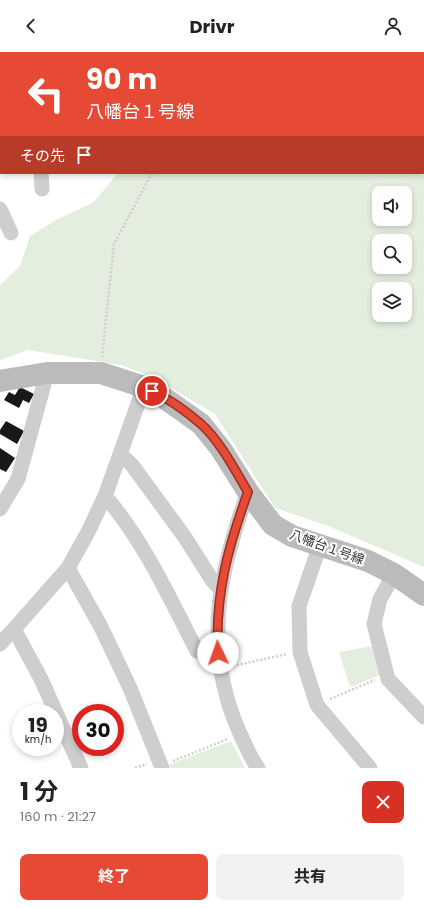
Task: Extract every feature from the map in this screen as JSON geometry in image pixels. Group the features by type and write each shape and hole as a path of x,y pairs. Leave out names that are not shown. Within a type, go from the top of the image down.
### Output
{"street":[{"path":"41,174 42,189"},
{"path":"0,209 12,233"},
{"path":"0,509 18,479 47,373"},
{"name":"八幡台１号線","path":"0,381 47,373 101,373 144,387 166,399 201,424 221,449 248,492 273,525 292,536 368,561 394,574 424,595"},
{"path":"0,644 68,568 88,532 105,496 144,387"},
{"path":"120,454 136,471 184,536 212,580 220,589"},
{"path":"248,492 234,531 220,589 217,628 218,653 225,691 240,734 258,768"},
{"path":"105,496 115,508 154,568 197,651 218,653"},
{"path":"320,545 299,606 300,652 317,705 370,768"},
{"path":"68,568 101,627 130,688 162,767"},
{"path":"394,574 380,599 374,624 388,679 424,717"},
{"path":"14,629 41,680 80,768"}],"path":[{"path":"101,373 114,244 151,174"},
{"path":"221,668 300,652"},
{"path":"317,705 387,675"},
{"path":"162,767 240,734"}],"green space":[{"path":"117,174 424,174 424,567 328,526 275,508 215,414 152,377 121,365 28,350 0,360 0,285 20,266 30,236 56,220 94,202"},
{"path":"372,646 381,675 350,687 339,652"},
{"path":"231,741 245,768 169,768 168,765"}],"building":[{"path":"20,387 34,394 29,403 23,400 19,408 4,400 9,392 15,395"},
{"path":"6,421 24,431 17,444 0,434 0,430"},
{"path":"0,448 15,458 6,472 0,469"}],"route":[{"path":"152,391 201,424 221,449 248,492 234,531 220,589 217,628 218,653"}]}
